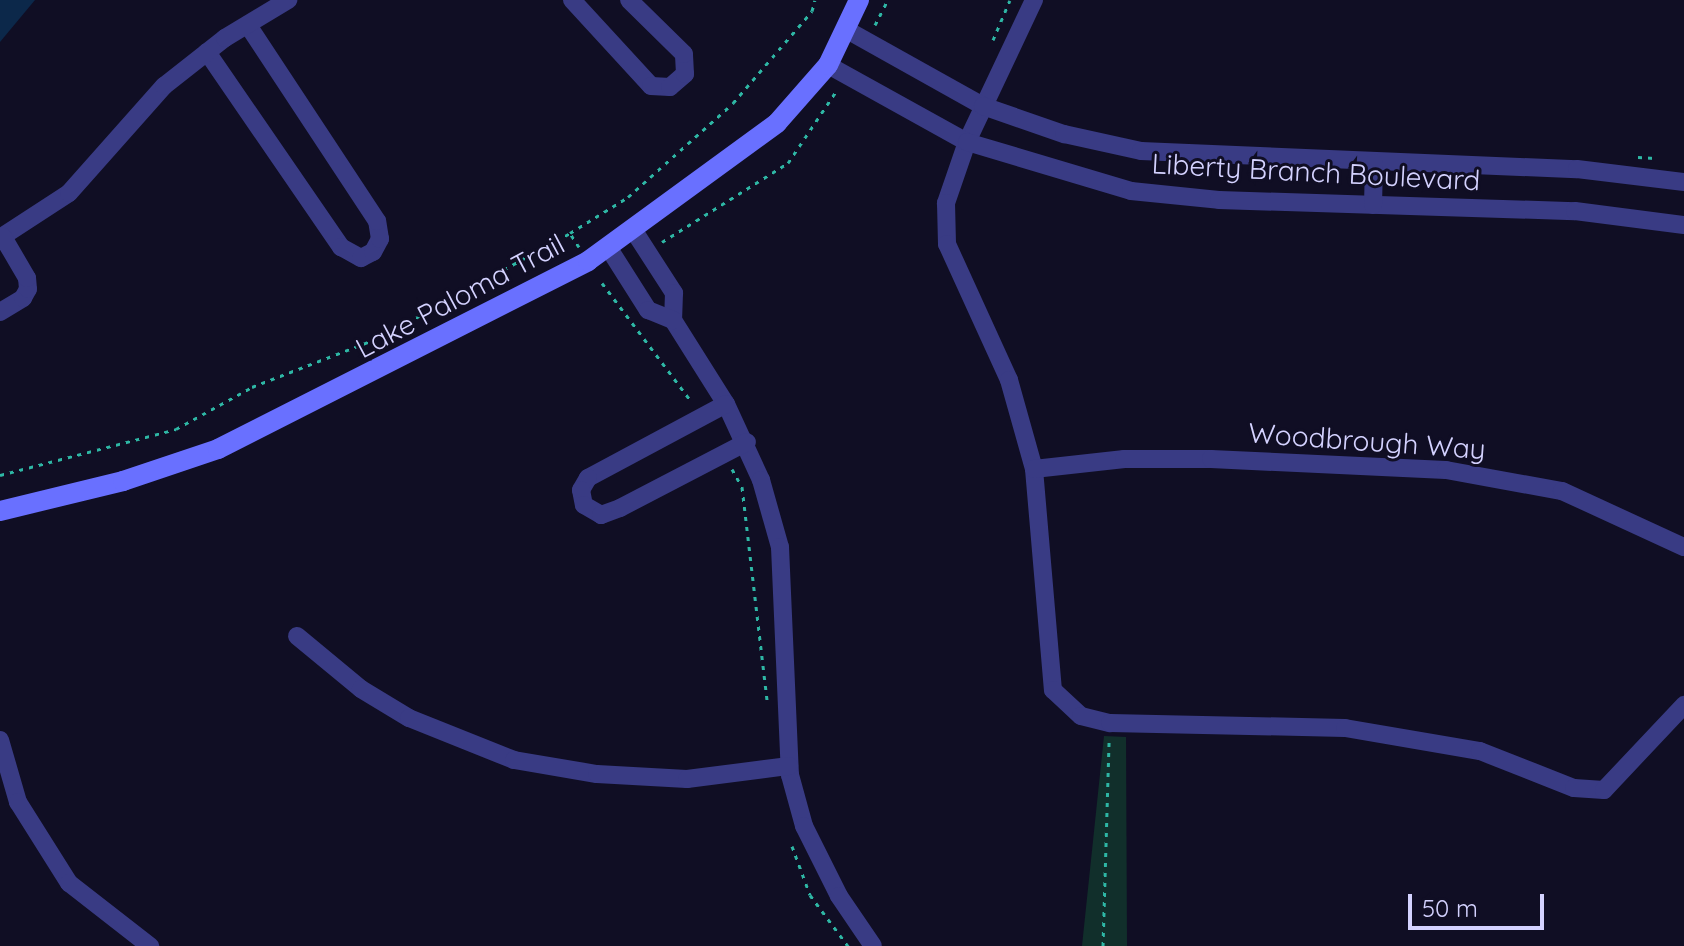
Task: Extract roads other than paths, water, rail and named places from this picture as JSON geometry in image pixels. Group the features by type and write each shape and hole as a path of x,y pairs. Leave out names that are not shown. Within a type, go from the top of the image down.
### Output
{"street":[{"path":"0,312 28,289 2,238 69,193 164,86 207,52 288,0"},
{"path":"572,0 651,86 670,87 685,74 684,54 629,0"},
{"name":"Lake Paloma Trail","path":"0,511 123,481 218,449 468,325 608,247 752,146 828,65 859,0"},
{"path":"1034,0 970,133 946,203 947,244 1009,380 1034,469 1053,690 1081,716 1110,723 1345,728 1480,751 1574,788 1604,790 1684,705"},
{"path":"207,52 341,247 361,258 373,252 380,239 377,221 248,25"},
{"name":"Liberty Branch Boulevard","path":"847,30 983,106 1064,134 1141,151 1577,169 1684,182"},
{"name":"Liberty Branch Boulevard","path":"828,65 970,133 1131,191 1219,200 1575,211 1684,225"},
{"path":"1373,205 1374,163"},
{"path":"634,231 674,293 673,320 747,442 780,547 789,766 804,826 839,896 873,946"},
{"path":"608,247 648,310 673,320"},
{"path":"726,404 588,478 581,490 584,505 601,515 620,508 747,442"},
{"name":"Woodbrough Way","path":"1034,469 1124,459 1211,459 1446,470 1562,491 1684,547"},
{"path":"297,636 361,689 409,718 514,760 597,774 687,779 789,766"},
{"path":"0,740 18,802 69,883 150,946"}],"water":[{"path":"0,0 35,0 0,42"}]}
